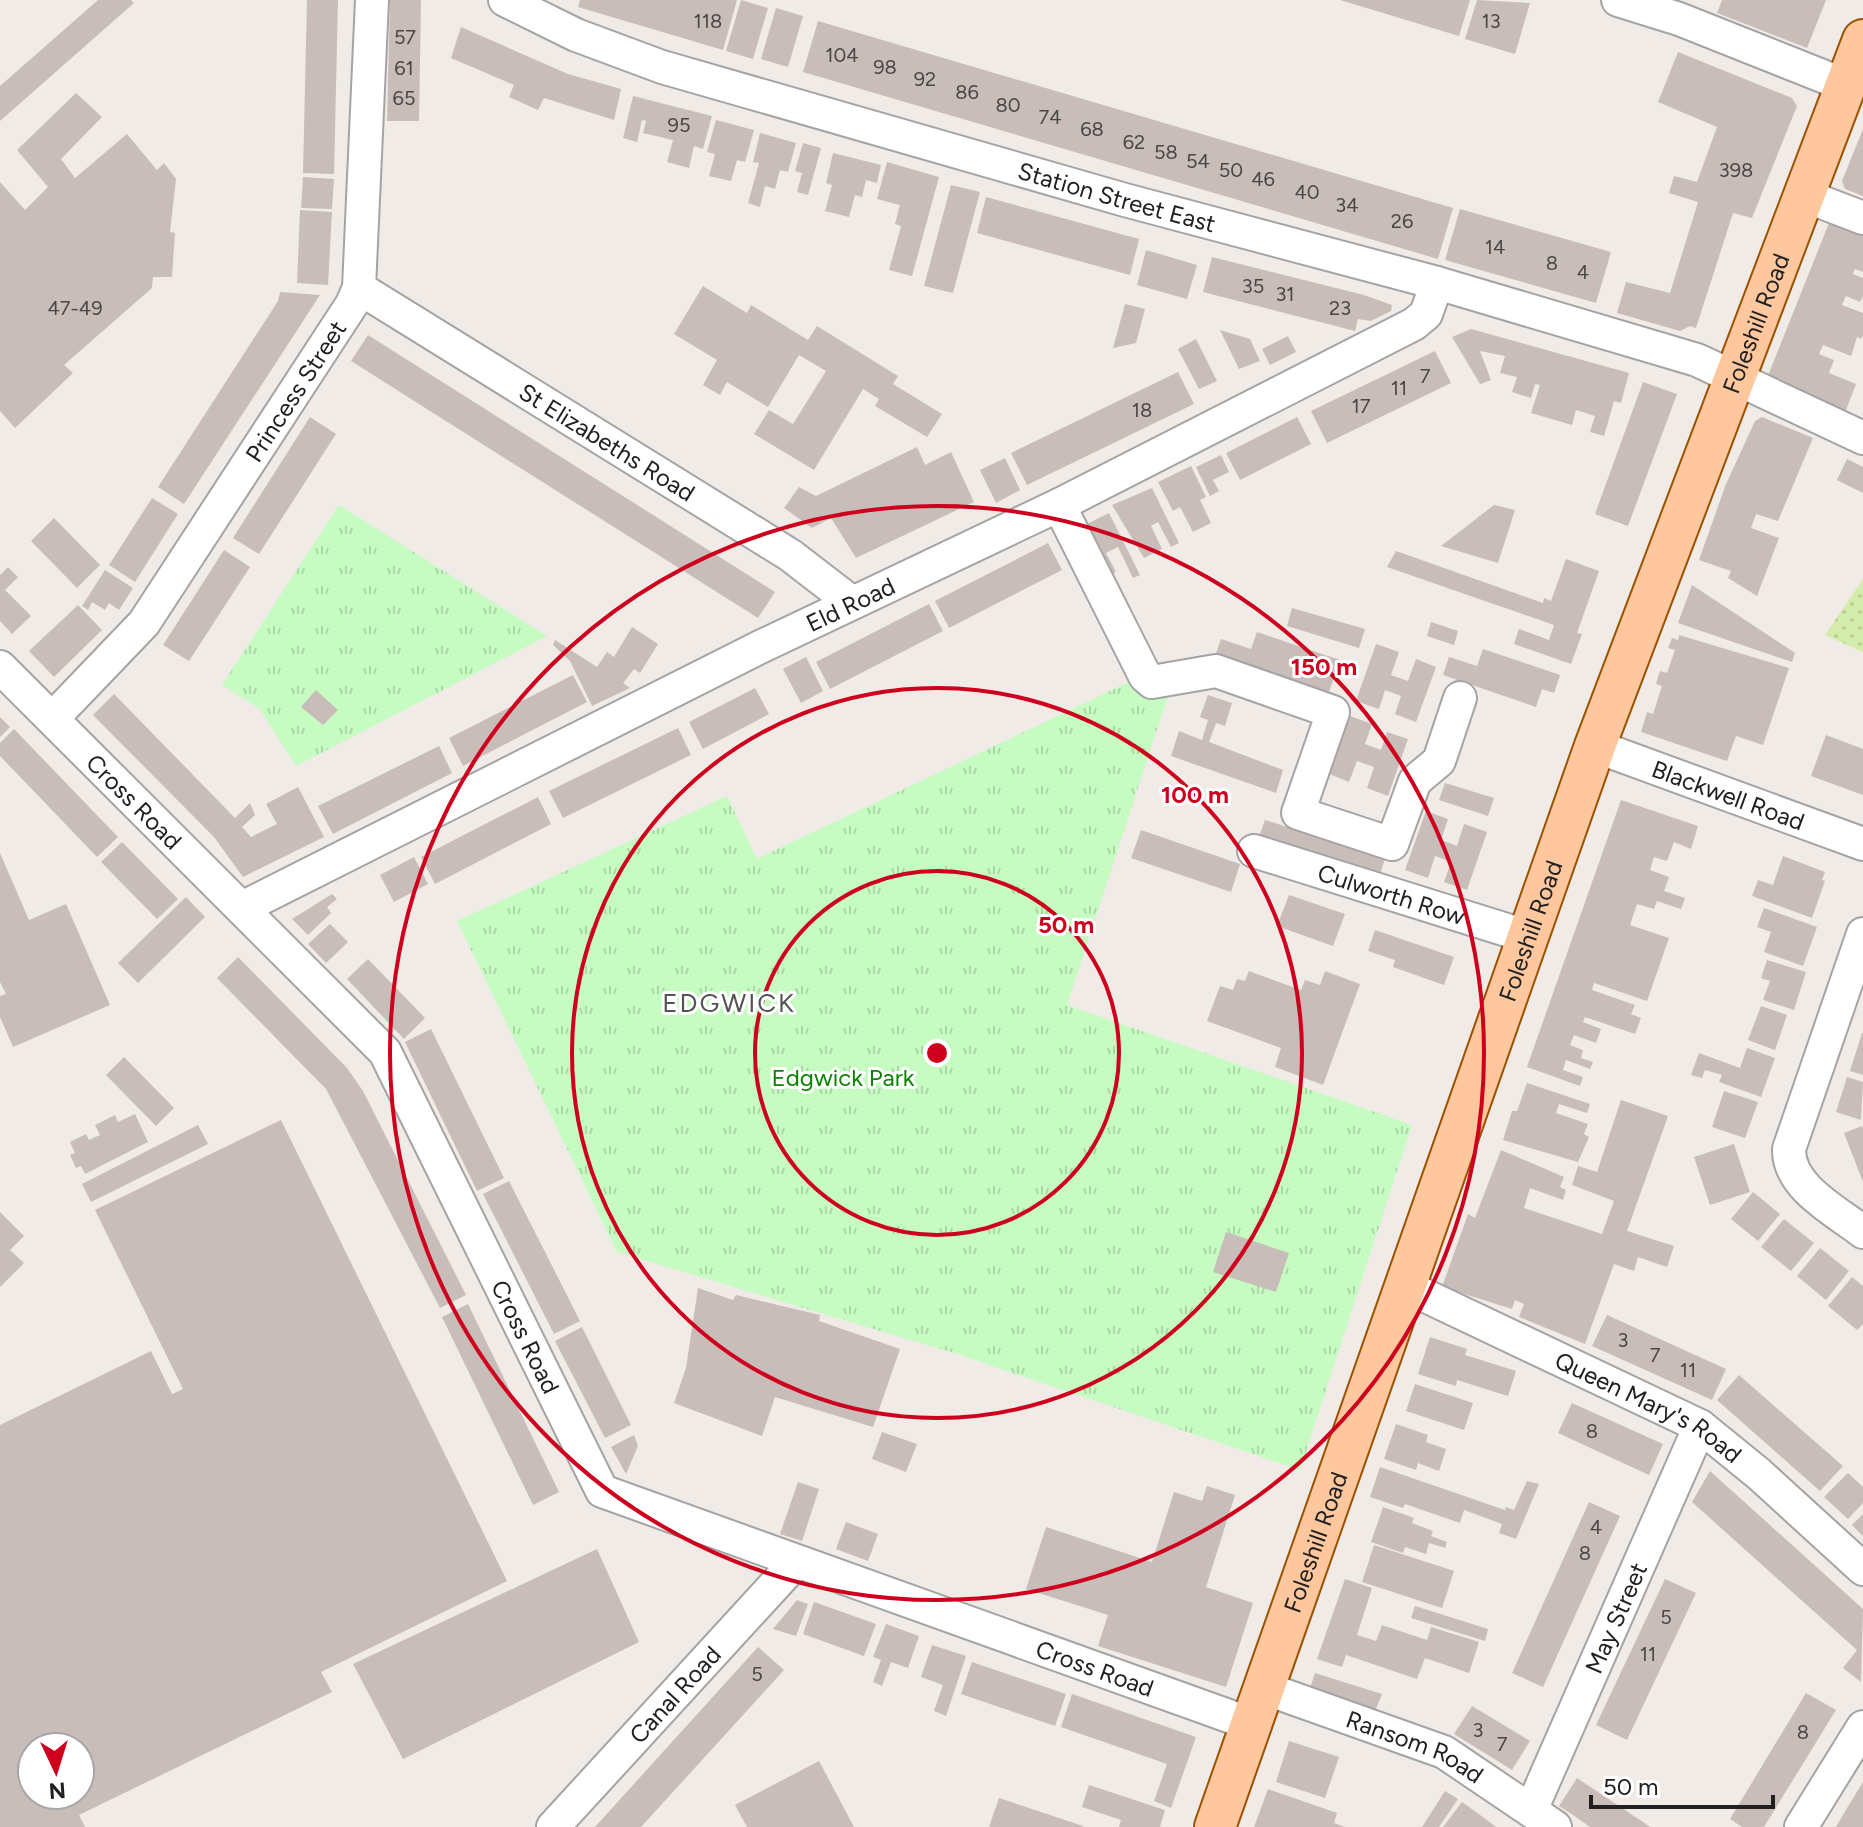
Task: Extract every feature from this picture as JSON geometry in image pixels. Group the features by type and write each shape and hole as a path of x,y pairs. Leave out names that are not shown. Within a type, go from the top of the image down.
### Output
{"main road":[{"name":"Foleshill Road","path":"1215,1827 1595,746 1863,40"}],"street":[{"name":"Princess Street","path":"52,719 144,623 352,304 359,288 372,0"},
{"name":"Station Street East","path":"505,0 576,35 662,67 1125,200 1437,283 1697,360 1863,438"},
{"path":"1618,0 1679,19 1845,85"},
{"path":"1803,195 1863,218"},
{"name":"Eld Road","path":"242,908 851,602 1059,505 1414,324 1426,314 1437,283"},
{"name":"St Elizabeths Road","path":"359,288 790,555 851,602"},
{"path":"1059,505 1145,676 1152,682 1216,671 1333,712 1298,813 1392,844 1415,781 1439,761 1460,698"},
{"name":"Cross Road","path":"0,667 385,1052 602,1491 796,1562 1257,1706"},
{"name":"Blackwell Road","path":"1595,746 1863,844"},
{"name":"Culworth Row","path":"1254,851 1529,937"},
{"path":"1863,934 1789,1149 1789,1160 1799,1181 1863,1232"},
{"name":"Queen Mary's Road","path":"1407,1287 1700,1426 1759,1474 1863,1569"},
{"name":"May Street","path":"1543,1818 1700,1426"},
{"name":"Canal Road","path":"553,1827 796,1562"},
{"name":"Ransom Road","path":"1257,1706 1444,1752 1543,1818"},
{"path":"1801,1827 1863,1727"}],"green space":[{"path":"339,505 547,636 296,766 259,708 222,685"},
{"path":"1863,579 1863,652 1825,635"},
{"name":"Edgwick Park","path":"1133,680 1143,696 1169,693 1067,1005 1412,1125 1300,1470 957,1354 617,1252 457,921 727,796 757,859"}],"building":[{"path":"98,0 131,0 134,3 0,121 0,86"},
{"path":"307,0 338,0 334,174 303,173"},
{"path":"390,0 421,0 419,121 387,121"},
{"path":"580,0 737,0 723,50 578,7"},
{"path":"741,0 768,8 753,59 726,51"},
{"path":"1340,0 1470,0 1459,36"},
{"path":"1477,0 1530,3 1515,54 1465,39"},
{"path":"1722,0 1826,0 1807,48 1717,13"},
{"path":"776,8 803,16 788,67 761,59"},
{"path":"818,21 1453,208 1438,259 803,72"},
{"path":"461,27 568,74 621,89 614,120 544,98 538,110 509,97 514,85 451,58"},
{"path":"1678,52 1792,98 1797,106 1752,218 1733,213 1696,328 1690,326 1680,331 1617,313 1626,282 1670,293 1698,202 1669,193 1674,176 1697,182 1717,127 1658,102"},
{"path":"76,93 102,117 61,159 75,178 127,134 157,170 164,163 176,179 170,232 175,233 172,277 153,277 152,288 64,365 73,373 15,428 0,411 0,182 25,210 48,187 17,150"},
{"path":"633,96 712,116 703,149 694,146 689,168 667,162 673,140 643,133 646,121 642,120 637,142 623,138"},
{"path":"716,120 754,130 745,162 737,160 731,181 709,176 715,154 707,152"},
{"path":"1863,129 1863,196 1845,189 1842,181"},
{"path":"760,133 796,143 788,172 780,170 775,189 765,186 760,207 748,203 759,163 753,162"},
{"path":"803,143 821,148 808,195 797,192 802,173 795,171"},
{"path":"833,153 881,165 877,183 866,180 862,197 855,195 849,217 825,211 832,185 826,183"},
{"path":"887,162 939,177 912,276 889,270 901,226 895,224 900,205 877,199"},
{"path":"303,177 334,179 332,209 301,208"},
{"path":"951,185 980,192 953,293 924,286"},
{"path":"986,197 1139,239 1130,275 977,233"},
{"path":"1460,209 1611,252 1596,303 1445,260"},
{"path":"300,210 332,212 328,285 297,283"},
{"path":"1829,223 1863,236 1863,272 1855,269 1853,274 1863,278 1863,296 1860,302 1846,296 1842,305 1863,313 1863,335 1861,339 1857,337 1851,356 1823,345 1819,354 1834,360 1829,373 1856,384 1846,410 1767,378"},
{"path":"1146,250 1197,265 1187,299 1137,285"},
{"path":"1212,257 1364,295 1392,305 1391,311 1371,321 1358,319 1355,331 1203,292"},
{"path":"703,286 747,313 751,305 808,340 817,326 898,376 893,384 942,414 927,437 875,406 879,399 863,389 814,470 754,434 769,410 793,424 826,371 799,355 768,407 727,382 720,395 703,385 717,360 674,334"},
{"path":"280,292 320,295 184,504 158,487 278,301"},
{"path":"1125,304 1145,309 1136,343 1113,348"},
{"path":"1471,329 1629,373 1621,403 1614,401 1604,436 1590,432 1595,416 1576,410 1572,425 1531,413 1540,385 1535,384 1531,398 1512,392 1517,377 1500,373 1505,356 1480,351 1491,380 1480,384 1452,337"},
{"path":"1220,330 1250,339 1260,361 1239,369"},
{"path":"368,335 775,592 758,618 351,361"},
{"path":"1288,336 1296,352 1270,365 1262,349"},
{"path":"1196,339 1217,381 1199,389 1178,349"},
{"path":"1435,351 1451,383 1327,443 1311,411"},
{"path":"1178,372 1194,404 1027,485 1011,453"},
{"path":"1643,382 1677,394 1628,526 1595,514"},
{"path":"310,417 336,434 259,554 233,538"},
{"path":"1297,417 1311,444 1240,480 1226,453"},
{"path":"1762,417 1813,438 1778,521 1756,514 1751,528 1779,538 1757,596 1728,578 1731,571 1699,560 1726,484 1755,421"},
{"path":"917,447 925,465 951,452 974,502 856,558 831,518 812,528 784,508 799,487 816,496"},
{"path":"1221,455 1229,472 1213,480 1219,491 1210,496 1196,467"},
{"path":"1005,458 1020,490 996,503 980,470"},
{"path":"1847,459 1863,467 1863,493 1837,480"},
{"path":"1191,466 1206,497 1200,500 1211,523 1193,532 1180,507 1173,511 1158,482"},
{"path":"1152,488 1179,543 1171,547 1158,522 1151,526 1162,549 1144,558 1112,505"},
{"path":"152,498 178,514 135,582 109,565"},
{"path":"1494,505 1515,510 1498,563 1441,546"},
{"path":"1109,513 1140,575 1133,578 1118,547 1106,553 1116,572 1107,577 1081,527"},
{"path":"54,518 100,565 77,588 31,541"},
{"path":"1048,543 1062,570 949,628 935,601"},
{"path":"224,550 250,567 189,661 163,645"},
{"path":"1396,551 1543,603 1544,598 1551,601 1566,559 1599,571 1577,633 1582,634 1571,664 1514,644 1519,629 1549,640 1554,625 1387,567"},
{"path":"8,567 18,577 5,590 31,616 12,634 0,621 0,575"},
{"path":"105,570 133,588 119,610 109,603 105,610 92,602 88,610 82,606"},
{"path":"1692,585 1795,653 1792,662 1678,623"},
{"path":"929,604 943,631 830,689 816,662"},
{"path":"78,605 102,630 54,677 29,651"},
{"path":"1292,608 1365,629 1359,648 1287,626"},
{"path":"1431,622 1458,631 1454,645 1427,636"},
{"path":"632,627 658,644 640,673 634,669 623,683 630,688 592,706 570,661 553,645 555,640 597,667 607,652 614,657"},
{"path":"1257,632 1340,660 1328,695 1215,656 1221,639 1251,649"},
{"path":"1679,635 1789,668 1763,745 1736,736 1727,761 1641,732 1647,712 1653,714 1662,686 1656,684 1660,671 1667,673 1675,650 1668,648 1672,638 1678,640"},
{"path":"1376,644 1399,652 1391,675 1408,681 1416,659 1436,667 1416,722 1395,714 1401,696 1385,690 1379,709 1356,701"},
{"path":"1483,649 1560,675 1554,693 1542,689 1536,707 1443,675 1449,657 1477,666"},
{"path":"806,657 823,691 801,703 783,669"},
{"path":"573,675 587,702 463,766 449,738"},
{"path":"755,688 769,714 703,749 689,722"},
{"path":"316,690 338,710 323,725 301,707"},
{"path":"114,694 235,818 250,803 255,815 242,827 251,837 277,824 266,804 298,787 324,837 243,877 214,837 93,715"},
{"path":"1208,695 1232,703 1225,726 1216,723 1209,742 1283,770 1276,793 1171,756 1179,731 1202,740 1208,720 1200,717"},
{"path":"1350,716 1372,724 1365,744 1381,750 1387,732 1408,739 1388,796 1367,788 1374,767 1357,761 1349,782 1329,774"},
{"path":"0,717 10,727 0,737"},
{"path":"678,728 691,755 563,818 549,791"},
{"path":"14,729 118,837 97,857 0,756 0,743"},
{"path":"1826,735 1863,749 1863,795 1811,776"},
{"path":"439,746 452,773 333,834 318,806"},
{"path":"1445,783 1494,798 1488,816 1439,800"},
{"path":"538,797 551,824 435,884 421,857"},
{"path":"1621,800 1698,826 1691,849 1674,842 1667,861 1654,857 1650,870 1669,877 1664,891 1685,898 1681,909 1657,901 1654,909 1637,904 1630,925 1669,938 1647,1001 1594,983 1592,990 1635,1005 1631,1014 1641,1018 1635,1034 1585,1017 1583,1022 1601,1029 1596,1043 1574,1035 1570,1045 1583,1050 1581,1058 1593,1062 1590,1069 1566,1060 1563,1070 1583,1077 1580,1086 1527,1067"},
{"path":"1426,811 1448,819 1441,840 1457,846 1464,824 1487,832 1467,890 1444,882 1451,862 1435,856 1428,878 1405,870"},
{"path":"1265,820 1385,858 1380,875 1259,837"},
{"path":"1141,830 1240,864 1231,892 1131,858"},
{"path":"122,842 178,899 157,919 101,862"},
{"path":"0,853 29,920 66,904 110,1005 13,1047 0,1017 0,996 6,994 0,982"},
{"path":"1783,856 1825,872 1822,880 1825,881 1812,918 1752,896 1758,880 1773,885"},
{"path":"414,857 428,884 394,902 380,875"},
{"path":"332,894 337,899 327,907 331,913 308,935 292,919"},
{"path":"1289,895 1345,914 1333,946 1277,926"},
{"path":"186,897 205,917 138,983 118,963"},
{"path":"1764,908 1817,927 1803,966 1764,952 1771,932 1757,927"},
{"path":"330,924 348,942 326,963 308,944"},
{"path":"1375,930 1454,957 1444,985 1393,967 1395,960 1368,951"},
{"path":"238,957 347,1068 363,1091 466,1295 440,1308 326,1089 217,978"},
{"path":"368,959 425,1018 404,1039 347,979"},
{"path":"1767,960 1806,972 1794,1010 1763,1000 1770,981 1761,978"},
{"path":"1249,971 1301,990 1305,980 1320,985 1325,971 1360,984 1323,1085 1275,1067 1281,1048 1207,1021 1220,986 1233,990 1237,979 1245,981"},
{"path":"1761,1006 1787,1015 1775,1050 1748,1040"},
{"path":"431,1029 504,1178 477,1191 405,1042"},
{"path":"1863,1033 1863,1075 1850,1071"},
{"path":"1747,1048 1775,1058 1761,1097 1719,1082 1722,1075 1705,1070 1702,1078 1691,1075 1699,1053 1740,1068"},
{"path":"124,1057 174,1108 156,1126 106,1075"},
{"path":"1847,1077 1863,1082 1861,1120 1836,1112"},
{"path":"1527,1083 1590,1104 1587,1113 1559,1104 1556,1113 1588,1124 1584,1134 1589,1137 1578,1162 1503,1140 1512,1111 1517,1111"},
{"path":"1724,1091 1758,1102 1745,1138 1712,1127"},
{"path":"1621,1100 1668,1116 1627,1231 1674,1246 1667,1267 1638,1257 1634,1271 1614,1264 1585,1344 1519,1317 1524,1304 1515,1300 1512,1309 1442,1287 1468,1214 1475,1218 1501,1150 1564,1177 1560,1187 1566,1190 1563,1200 1530,1188 1524,1208 1602,1234 1614,1201 1572,1185 1578,1166 1597,1172"},
{"path":"135,1114 148,1142 85,1174 81,1166 76,1168 70,1155 75,1153 70,1142 86,1134 89,1140 100,1135 95,1125 115,1115 118,1122"},
{"path":"281,1120 507,1581 321,1672 332,1692 96,1807 96,1731 16,1731 16,1811 87,1811 79,1815 85,1827 0,1827 0,1425 151,1351 172,1394 183,1389 95,1210"},
{"path":"198,1125 208,1144 91,1202 82,1184"},
{"path":"1862,1126 1863,1129 1863,1182 1844,1133"},
{"path":"1734,1144 1750,1192 1710,1205 1694,1157"},
{"path":"509,1181 580,1321 554,1334 483,1194"},
{"path":"1753,1192 1780,1214 1758,1241 1731,1219"},
{"path":"0,1212 24,1236 10,1250 24,1263 0,1287"},
{"path":"1784,1219 1814,1243 1791,1271 1761,1247"},
{"path":"1226,1232 1289,1253 1276,1292 1213,1272"},
{"path":"1820,1248 1849,1271 1826,1300 1797,1276"},
{"path":"1852,1277 1863,1286 1863,1324 1857,1330 1828,1306"},
{"path":"698,1288 733,1300 736,1295 820,1315 819,1321 900,1349 873,1427 775,1397 762,1436 674,1403 686,1368"},
{"path":"468,1304 559,1492 533,1505 442,1317"},
{"path":"1607,1315 1726,1369 1712,1400 1592,1346"},
{"path":"582,1327 631,1425 605,1438 555,1341"},
{"path":"1430,1337 1467,1349 1465,1355 1516,1371 1508,1396 1457,1380 1456,1386 1418,1374"},
{"path":"1739,1375 1843,1466 1820,1491 1717,1400"},
{"path":"1415,1384 1473,1403 1464,1430 1406,1411"},
{"path":"1572,1403 1663,1444 1649,1475 1558,1433"},
{"path":"1396,1424 1428,1435 1426,1442 1446,1449 1439,1471 1418,1463 1416,1470 1384,1459"},
{"path":"882,1432 917,1444 906,1472 872,1459"},
{"path":"634,1435 638,1446 626,1474 611,1447"},
{"path":"1380,1467 1505,1510 1506,1507 1514,1510 1527,1481 1539,1484 1516,1539 1499,1533 1502,1524 1464,1510 1460,1523 1405,1504 1403,1508 1370,1497"},
{"path":"1710,1471 1863,1609 1861,1682 1843,1668 1857,1650 1692,1502"},
{"path":"1848,1473 1863,1487 1863,1503 1848,1519 1824,1497"},
{"path":"798,1482 819,1489 802,1541 780,1534"},
{"path":"1207,1486 1235,1495 1206,1587 1253,1603 1226,1687 1098,1646 1108,1615 1026,1589 1046,1527 1152,1562 1174,1492 1202,1501"},
{"path":"1589,1502 1620,1516 1543,1687 1512,1673"},
{"path":"1383,1507 1414,1518 1412,1523 1433,1531 1431,1536 1447,1542 1445,1548 1429,1543 1426,1554 1405,1547 1403,1553 1371,1542"},
{"path":"1863,1514 1863,1536 1852,1525"},
{"path":"846,1522 878,1534 868,1561 836,1549"},
{"path":"1374,1545 1454,1571 1442,1608 1362,1582"},
{"path":"597,1549 639,1642 403,1759 353,1664"},
{"path":"1345,1579 1372,1588 1357,1635 1376,1641 1382,1625 1427,1640 1431,1627 1479,1642 1469,1673 1425,1658 1417,1679 1346,1655 1342,1667 1317,1659"},
{"path":"1665,1579 1696,1593 1627,1740 1596,1725"},
{"path":"797,1600 808,1604 796,1636 773,1629"},
{"path":"814,1602 876,1624 864,1656 803,1634"},
{"path":"1415,1606 1488,1629 1485,1641 1411,1618"},
{"path":"886,1624 919,1636 908,1668 891,1662 882,1686 873,1682 881,1660 873,1657"},
{"path":"932,1645 966,1656 946,1716 934,1711 943,1685 921,1677"},
{"path":"758,1647 784,1670 765,1691 641,1827 595,1827"},
{"path":"972,1662 1066,1694 1055,1726 961,1694"},
{"path":"1315,1673 1382,1694 1376,1709 1310,1688"},
{"path":"1806,1693 1836,1710 1764,1827 1742,1827 1730,1819"},
{"path":"1072,1694 1196,1737 1171,1808 1154,1801 1167,1764 1061,1727"},
{"path":"1472,1706 1530,1741 1512,1770 1454,1734"},
{"path":"1289,1741 1339,1757 1325,1798 1276,1782"},
{"path":"819,1761 854,1827 747,1827 735,1805"},
{"path":"1577,1778 1650,1827 1590,1827 1559,1806"},
{"path":"1863,1782 1863,1827 1836,1827 1844,1813"},
{"path":"1089,1785 1165,1810 1160,1827 1119,1827 1121,1820 1082,1807"},
{"path":"1268,1789 1337,1813 1334,1823 1345,1827 1254,1827"},
{"path":"1445,1791 1458,1799 1439,1827 1422,1827"},
{"path":"999,1798 1083,1826 1083,1827 989,1827"},
{"path":"1462,1802 1487,1820 1496,1827 1443,1827"}],"district":[{"name":"EDGWICK","path":"729,1003"}]}
